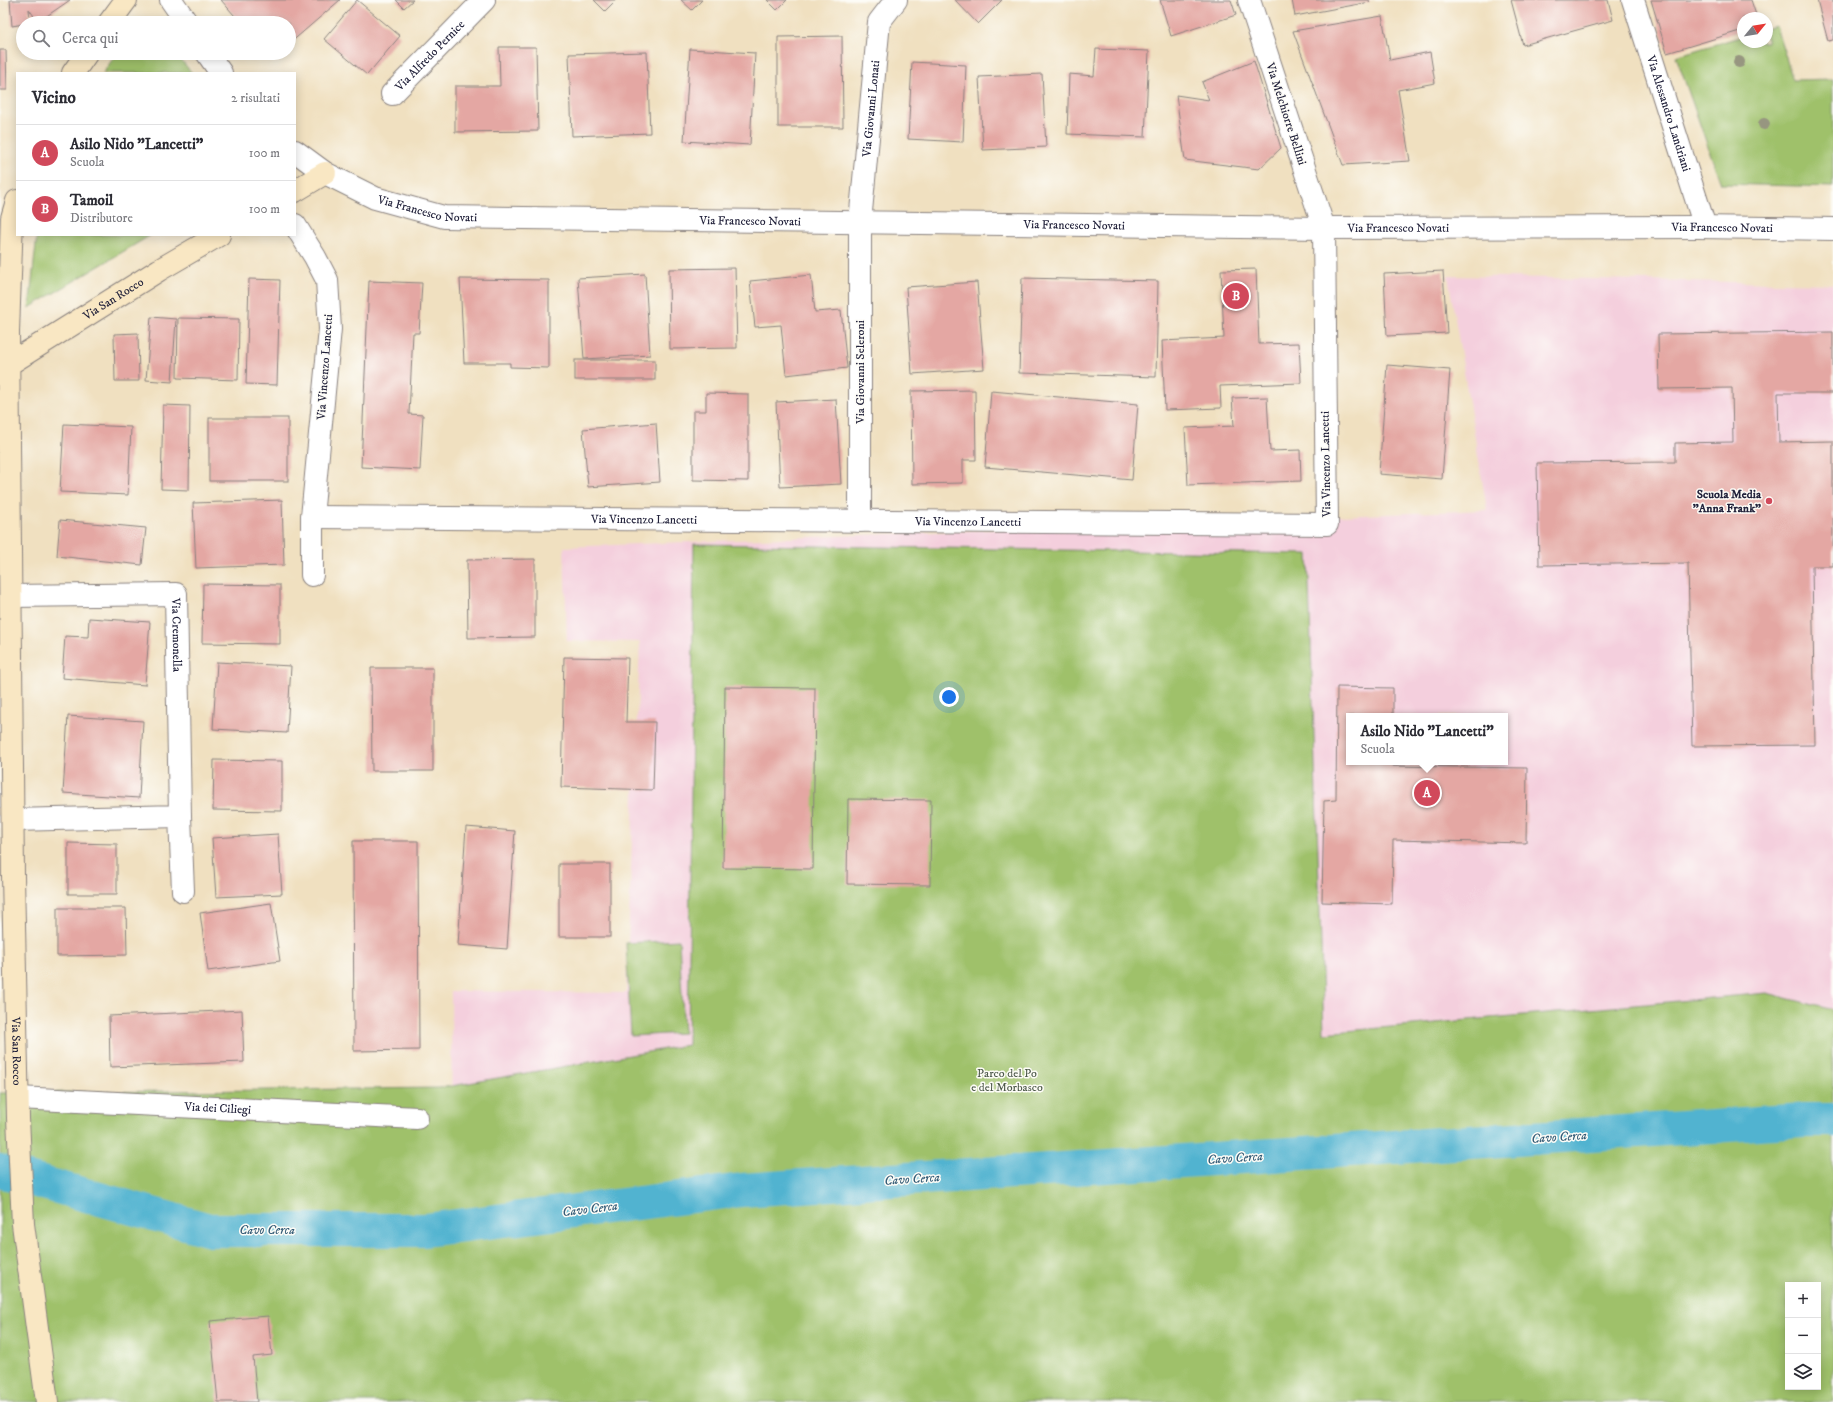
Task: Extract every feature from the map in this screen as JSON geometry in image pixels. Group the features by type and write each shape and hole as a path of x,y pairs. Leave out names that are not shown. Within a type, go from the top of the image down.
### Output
{"main road":[{"path":"114,16 126,0"},
{"path":"74,72 82,60"},
{"path":"296,190 325,173"},
{"name":"Via San Rocco","path":"16,204 12,218 8,332 9,364 5,437 11,596 12,820 18,1108 23,1224 46,1402"},
{"name":"Via San Rocco","path":"9,364 159,270 217,236"}],"street":[{"path":"171,0 181,16"},
{"name":"Via Alfredo Pernice","path":"392,94 484,0"},
{"name":"Via Giovanni Lonati","path":"860,222 879,22 896,0"},
{"name":"Via Melchiorre Bellini","path":"1249,0 1324,228"},
{"name":"Via Alessandro Landriani","path":"1633,0 1705,227"},
{"path":"212,60 220,72"},
{"name":"Via Francesco Novati","path":"296,152 325,173 375,198 444,217 1324,228 1705,227 1833,229"},
{"name":"Via Giovanni Seleroni","path":"860,222 860,521"},
{"name":"Via Vincenzo Lancetti","path":"296,227 316,257 327,280 330,329 312,517 312,575"},
{"name":"Via Vincenzo Lancetti","path":"312,517 1327,524 1324,228"},
{"name":"Via Cremonella","path":"11,596 176,594 180,816 183,891"},
{"path":"12,820 180,816"},
{"name":"Via dei Ciliegi","path":"18,1108 417,1118"}],"shaded area":[{"path":"1448,276 1833,284 1833,1055 452,1157 451,991 626,993 640,642 567,641 564,547 1487,510"}],"green space":[{"path":"1776,26 1793,80 1833,79 1833,187 1721,184 1676,56 1737,38 1737,48 1773,48 1773,27"},
{"path":"112,60 181,60 191,72 104,72"},
{"path":"37,236 149,236 29,308"},
{"name":"Parco del Po e del Morbasco","path":"694,544 1308,554 1324,1033 1767,993 1833,1010 1833,1402 0,1402 0,1093 440,1088 688,1045"},
{"path":"679,940 684,1033 631,1036 626,943"}],"building":[{"path":"10,0 70,0 47,16 34,16 29,9 30,16 16,16 16,25 12,26"},
{"path":"221,0 340,0 296,38 296,16 235,16"},
{"path":"357,0 400,36 367,75 324,39"},
{"path":"396,0 413,0 404,8"},
{"path":"594,0 616,0 605,11"},
{"path":"681,0 702,0 692,10"},
{"path":"767,0 787,0 777,10"},
{"path":"955,0 1002,0 978,24"},
{"path":"1160,0 1231,0 1236,15 1171,36"},
{"path":"1292,0 1369,0 1370,2 1295,16"},
{"path":"1511,0 1608,0 1613,20 1523,45"},
{"path":"1651,0 1751,0 1755,12 1737,12 1737,32 1667,53"},
{"path":"1817,0 1833,0 1833,40 1828,41"},
{"path":"1382,16 1390,60 1430,52 1435,83 1398,90 1410,161 1343,165 1293,31"},
{"path":"842,36 843,127 778,127 778,37"},
{"path":"499,47 536,47 538,131 455,132 455,86 500,86"},
{"path":"690,49 755,53 750,145 684,141"},
{"path":"1096,49 1149,51 1145,137 1067,134 1069,74 1094,76"},
{"path":"0,50 6,50 7,90 0,90"},
{"path":"647,52 650,133 572,136 569,54"},
{"path":"1254,61 1281,148 1259,169 1185,160 1176,95 1209,100 1202,82"},
{"path":"912,62 966,65 963,142 908,139"},
{"path":"1042,74 1046,147 983,150 979,77"},
{"path":"735,268 737,348 670,349 669,269"},
{"path":"1256,269 1259,344 1299,343 1301,383 1220,386 1221,408 1165,410 1162,341 1224,338 1221,270"},
{"path":"1443,271 1447,333 1387,336 1384,274"},
{"path":"645,274 650,355 584,359 578,278"},
{"path":"811,275 815,312 841,310 847,368 786,375 781,325 755,327 750,281"},
{"path":"1022,278 1158,281 1156,377 1019,373"},
{"path":"249,279 280,280 277,385 246,384"},
{"path":"460,279 549,280 549,368 510,367 510,363 464,363"},
{"path":"369,281 422,283 419,333 413,333 409,414 423,415 420,470 361,467"},
{"path":"977,282 984,369 912,374 906,287"},
{"path":"151,317 176,319 172,382 146,380"},
{"path":"178,318 239,319 238,380 177,378"},
{"path":"1833,332 1833,393 1778,393 1779,442 1833,441 1833,566 1812,566 1815,745 1692,746 1688,563 1539,565 1537,463 1675,462 1675,443 1733,442 1732,388 1659,389 1658,334"},
{"path":"138,333 139,381 115,381 114,334"},
{"path":"575,360 655,360 655,380 575,380"},
{"path":"1387,365 1450,370 1442,479 1379,474"},
{"path":"975,390 976,460 963,460 963,483 912,484 911,391"},
{"path":"991,391 1138,404 1132,480 985,467"},
{"path":"706,393 748,394 748,481 693,480 693,411 706,411"},
{"path":"1267,397 1270,451 1300,450 1301,481 1188,485 1185,428 1234,426 1232,398"},
{"path":"836,399 841,484 780,487 776,402"},
{"path":"163,405 190,406 189,490 161,489"},
{"path":"209,418 288,418 288,481 209,481"},
{"path":"656,423 660,482 588,487 583,429"},
{"path":"64,424 131,427 128,495 60,492"},
{"path":"282,500 284,565 196,568 193,503"},
{"path":"60,520 146,528 142,565 57,556"},
{"path":"535,559 535,637 468,638 467,560"},
{"path":"203,584 280,585 280,644 202,643"},
{"path":"89,618 150,622 145,685 62,678 65,636 88,637"},
{"path":"564,657 628,658 626,722 655,722 653,790 561,787"},
{"path":"217,662 291,666 287,733 213,729"},
{"path":"371,668 433,668 433,771 372,771"},
{"path":"725,687 815,688 813,869 723,868"},
{"path":"1337,687 1393,688 1393,713 1346,713 1346,765 1527,768 1526,843 1393,840 1392,904 1322,902 1324,801 1336,800"},
{"path":"68,716 143,721 139,798 63,793"},
{"path":"214,760 282,761 282,811 213,810"},
{"path":"848,799 931,800 930,885 847,884"},
{"path":"466,827 515,831 507,949 458,945"},
{"path":"278,834 282,894 216,897 212,838"},
{"path":"353,841 418,841 419,1050 354,1051"},
{"path":"68,843 117,844 117,894 68,894"},
{"path":"559,864 610,864 610,937 559,937"},
{"path":"271,903 280,961 208,971 200,913"},
{"path":"57,908 126,908 127,955 57,956"},
{"path":"242,1010 244,1062 110,1067 109,1016"},
{"path":"268,1316 272,1355 253,1357 257,1402 218,1402 210,1321"}],"waterway":[{"name":"Cavo Cerca","path":"0,1171 210,1230 425,1230 742,1190 1804,1120 1833,1120"}],"place":[{"name":"Tamoil","path":"1236,296"},
{"name":"Scuola Media \"Anna Frank\"","path":"1769,501"},
{"name":"Asilo Nido \"Lancetti\"","path":"1427,793"}]}
